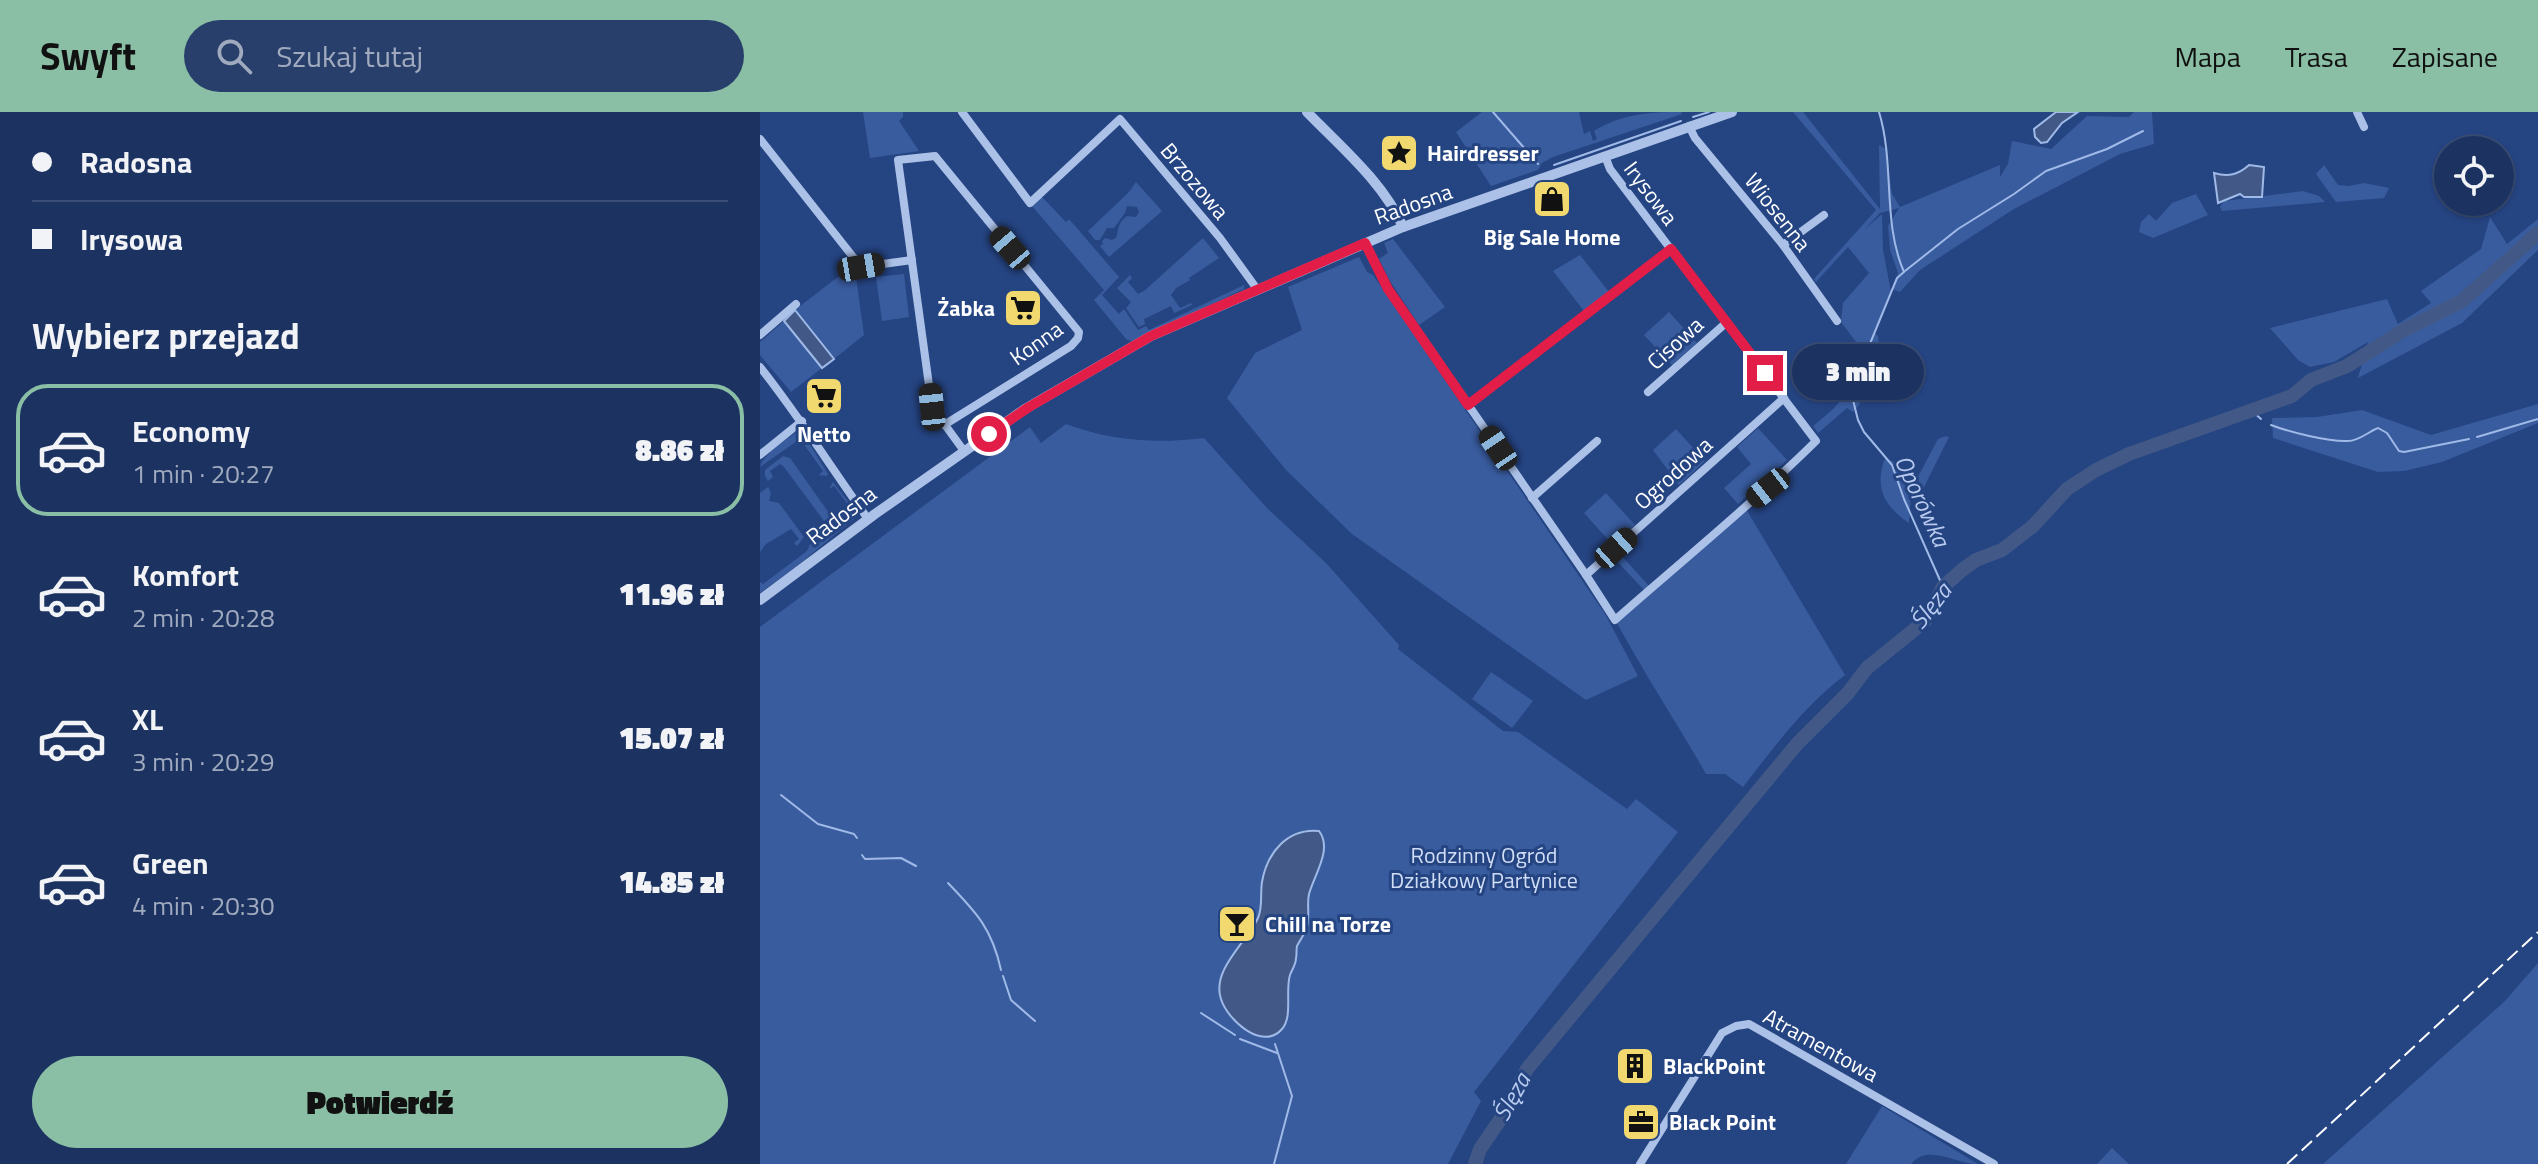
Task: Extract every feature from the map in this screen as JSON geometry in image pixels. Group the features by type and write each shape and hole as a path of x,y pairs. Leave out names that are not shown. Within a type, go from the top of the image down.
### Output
{"street":[{"name":"Brzozowa","path":"962,112 1030,203 1120,119 1220,238 1257,289"},
{"path":"1307,112 1389,201 1403,227"},
{"name":"Radosna","path":"760,600 964,451 1029,407 1133,345 1403,227 1732,112"},
{"path":"2357,112 2364,127"},
{"name":"Wiosenna","path":"1689,126 1695,138 1783,245 1837,321"},
{"path":"760,139 861,267 912,260 932,407 964,451"},
{"name":"Konna","path":"912,260 898,160 935,156 1079,332 1078,338 1066,349 944,425"},
{"name":"Irysowa","path":"1586,575 1615,620 1733,515 1768,488 1816,441 1610,169 1605,156"},
{"path":"1783,245 1824,215"},
{"path":"1365,243 1388,289 1586,575"},
{"path":"1468,405 1671,249"},
{"path":"760,335 796,304"},
{"name":"Cisowa","path":"1648,392 1727,322"},
{"path":"760,367 802,421 835,475 868,519"},
{"name":"Ogrodowa","path":"1586,575 1784,398"},
{"path":"760,455 802,421"},
{"path":"1532,498 1597,441"},
{"name":"Atramentowa","path":"1640,1164 1722,1033 1749,1024 1994,1164"}],"green space":[{"path":"863,112 903,112 899,121 919,151 870,158"},
{"path":"1482,112 1579,112 1584,134 1590,131 1593,141 1597,139 1594,131 1625,118 1658,113 1682,114 1553,157 1542,163 1538,170 1491,186 1456,132"},
{"path":"1793,112 1803,112 1880,209 1879,145 1886,149 1892,194 1900,207 2000,165 2000,177 2008,164 2012,141 2051,149 2087,116 2129,117 2134,112 2152,112 2154,144 2120,154 2014,209 1920,270 1900,292 1892,289 1898,273 1890,250 1888,226 1899,208 1880,213 1864,230 1882,214 1883,250 1891,292 1874,333 1878,336 1879,344 1859,405 1853,412 1847,408 1818,433 1813,426 1842,398 1863,351 1841,322 1843,303 1869,273 1848,247 1816,282 1814,279 1876,210"},
{"path":"2324,165 2338,185 2364,183 2389,188 2384,198 2336,202 2316,174"},
{"path":"1136,182 1162,211 1109,257 1100,246 1102,241 1116,238 1121,221 1127,216 1136,217 1139,212 1137,207 1127,206 1114,228 1107,228 1100,240 1095,240 1088,231"},
{"path":"2303,191 2319,196 2325,202 2222,211 2220,207 2224,201"},
{"path":"2196,194 2208,215 2153,238 2139,232 2141,222 2149,214 2156,221 2172,203"},
{"path":"1041,196 1066,222 1069,219 1119,277 1102,295 1119,314 1124,309 1138,330 1146,326 1149,330 1244,285 1244,289 1132,341 1127,340 1094,300 1104,290 1032,206"},
{"path":"2490,217 2507,244 2538,219 2538,250 2462,323 2358,378 2368,342 2334,362 2310,367 2298,360 2270,328 2387,299 2398,324 2431,303 2421,291 2481,249"},
{"path":"1203,238 1219,258 1176,288 1171,295 1180,308 1192,305 1174,313 1171,306 1144,319 1145,324 1139,327 1126,308 1131,302 1117,288 1130,275 1132,278 1128,282 1138,294 1144,291"},
{"path":"1393,239 1445,307 1419,325 1379,259 1388,253 1384,243"},
{"path":"1580,255 1609,292 1584,311 1553,271"},
{"path":"1359,257 1605,614 1638,676 1586,700 1352,534 1286,470 1227,398 1255,353 1302,330 1288,287"},
{"path":"852,266 864,335 834,359 795,310"},
{"path":"904,274 909,317 882,321 876,277"},
{"path":"1669,312 1697,343 1672,365 1644,335"},
{"path":"784,321 822,368 791,392 760,355 760,342"},
{"path":"2538,404 2538,423 2442,462 2404,471 2378,472 2273,438 2272,418 2317,417 2362,410 2431,435"},
{"name":"Rodzinny Ogród Działkowy Partynice","path":"1066,424 1134,440 1204,438 1267,508 1326,563 1399,645 1398,649 1503,731 1518,732 1627,809 1636,799 1678,832 1474,1092 1481,1101 1448,1164 760,1164 760,627 1030,427 1041,443"},
{"path":"1758,428 1787,460 1738,504 1724,488 1751,464 1737,447"},
{"path":"1676,429 1705,461 1679,485 1653,450"},
{"path":"798,431 803,433 828,474 826,476 819,475 823,471 800,439 760,467 771,452"},
{"path":"1949,437 1916,503 1911,493 1909,523 1893,510 1881,487 1885,458 1894,462 1911,490 1938,439"},
{"path":"783,456 790,458 830,517 824,521 780,464 770,471 773,477 768,481 765,470"},
{"path":"833,482 856,512 856,517 760,593 760,582 763,584 807,551 811,542 815,546 851,519 848,515 852,510 834,486 829,489"},
{"path":"768,487 771,493 769,501 779,503 804,537 797,546 794,543 799,539 791,529 766,544 760,552 760,493"},
{"path":"1606,493 1635,525 1613,545 1584,513"},
{"path":"1746,509 1845,675 1803,713 1743,787 1725,774 1706,774 1617,623"},
{"path":"1619,553 1649,586 1644,590 1614,558"},
{"path":"1491,672 1533,701 1512,728 1472,699"},
{"path":"2538,963 2538,1164 2323,1164 2505,1001"},
{"path":"1882,1106 1978,1164 1926,1155 1911,1164 1846,1164"},
{"path":"2112,1148 2129,1164 2097,1164"}],"shaded area":[{"path":"2056,112 2078,112 2062,123 2047,142 2041,143 2035,137 2034,129"},
{"path":"2249,165 2264,167 2262,197 2244,197 2240,194 2218,203 2214,173 2233,174"},
{"path":"795,310 834,359 822,368 784,321"},
{"path":"1308,831 1319,831 1323,838 1323,854 1309,894 1307,927 1297,946 1290,975 1285,1024 1274,1035 1255,1035 1238,1023 1225,1007 1219,988 1221,977 1258,918 1262,882 1274,852 1288,838"}],"waterway":[{"path":"1493,112 1538,164"},
{"path":"1693,117 1709,112"},
{"name":"Oporówka","path":"1879,112 1887,152 1893,233 1904,272 1897,278 1853,385 1853,400 1864,432 1892,465 1943,587"},
{"path":"1554,165 1681,121"},
{"path":"1905,271 1958,229 2046,171 2107,149 2143,131"},
{"name":"Ślęza","path":"1475,1164 1480,1149 1502,1117 1527,1069 1797,744 1848,693 1867,668 1925,621 1943,587 1962,570 1976,560 2002,550 2033,526 2067,489 2096,470 2129,454 2292,396 2311,380 2347,366 2404,330 2462,301 2538,233"},
{"path":"2252,411 2261,419"},
{"path":"2477,437 2538,419"},
{"path":"2271,425 2340,441 2356,440 2378,428 2387,433 2399,451 2404,452 2469,439"},
{"path":"781,795 818,824 854,834 857,838"},
{"path":"862,855 865,859 901,858 916,866"},
{"path":"948,883 982,922 993,943 1001,970"},
{"path":"1003,976 1011,1000 1035,1021"},
{"path":"1201,1013 1235,1035"},
{"path":"1240,1039 1277,1053"},
{"path":"1274,1164 1292,1096 1275,1044"}],"railway":[{"path":"2287,1164 2538,932"}],"place":[{"name":"Hairdresser","path":"1399,153"},
{"name":"Big Sale Home","path":"1552,199"},
{"name":"Żabka","path":"1023,308"},
{"name":"Netto","path":"824,396"},
{"name":"Chill na Torze","path":"1237,924"},
{"name":"BlackPoint","path":"1635,1066"},
{"name":"Black Point","path":"1641,1122"}],"route":[{"path":"989,434 1151,336 1365,243 1388,289 1468,405 1671,249 1765,373"}]}
